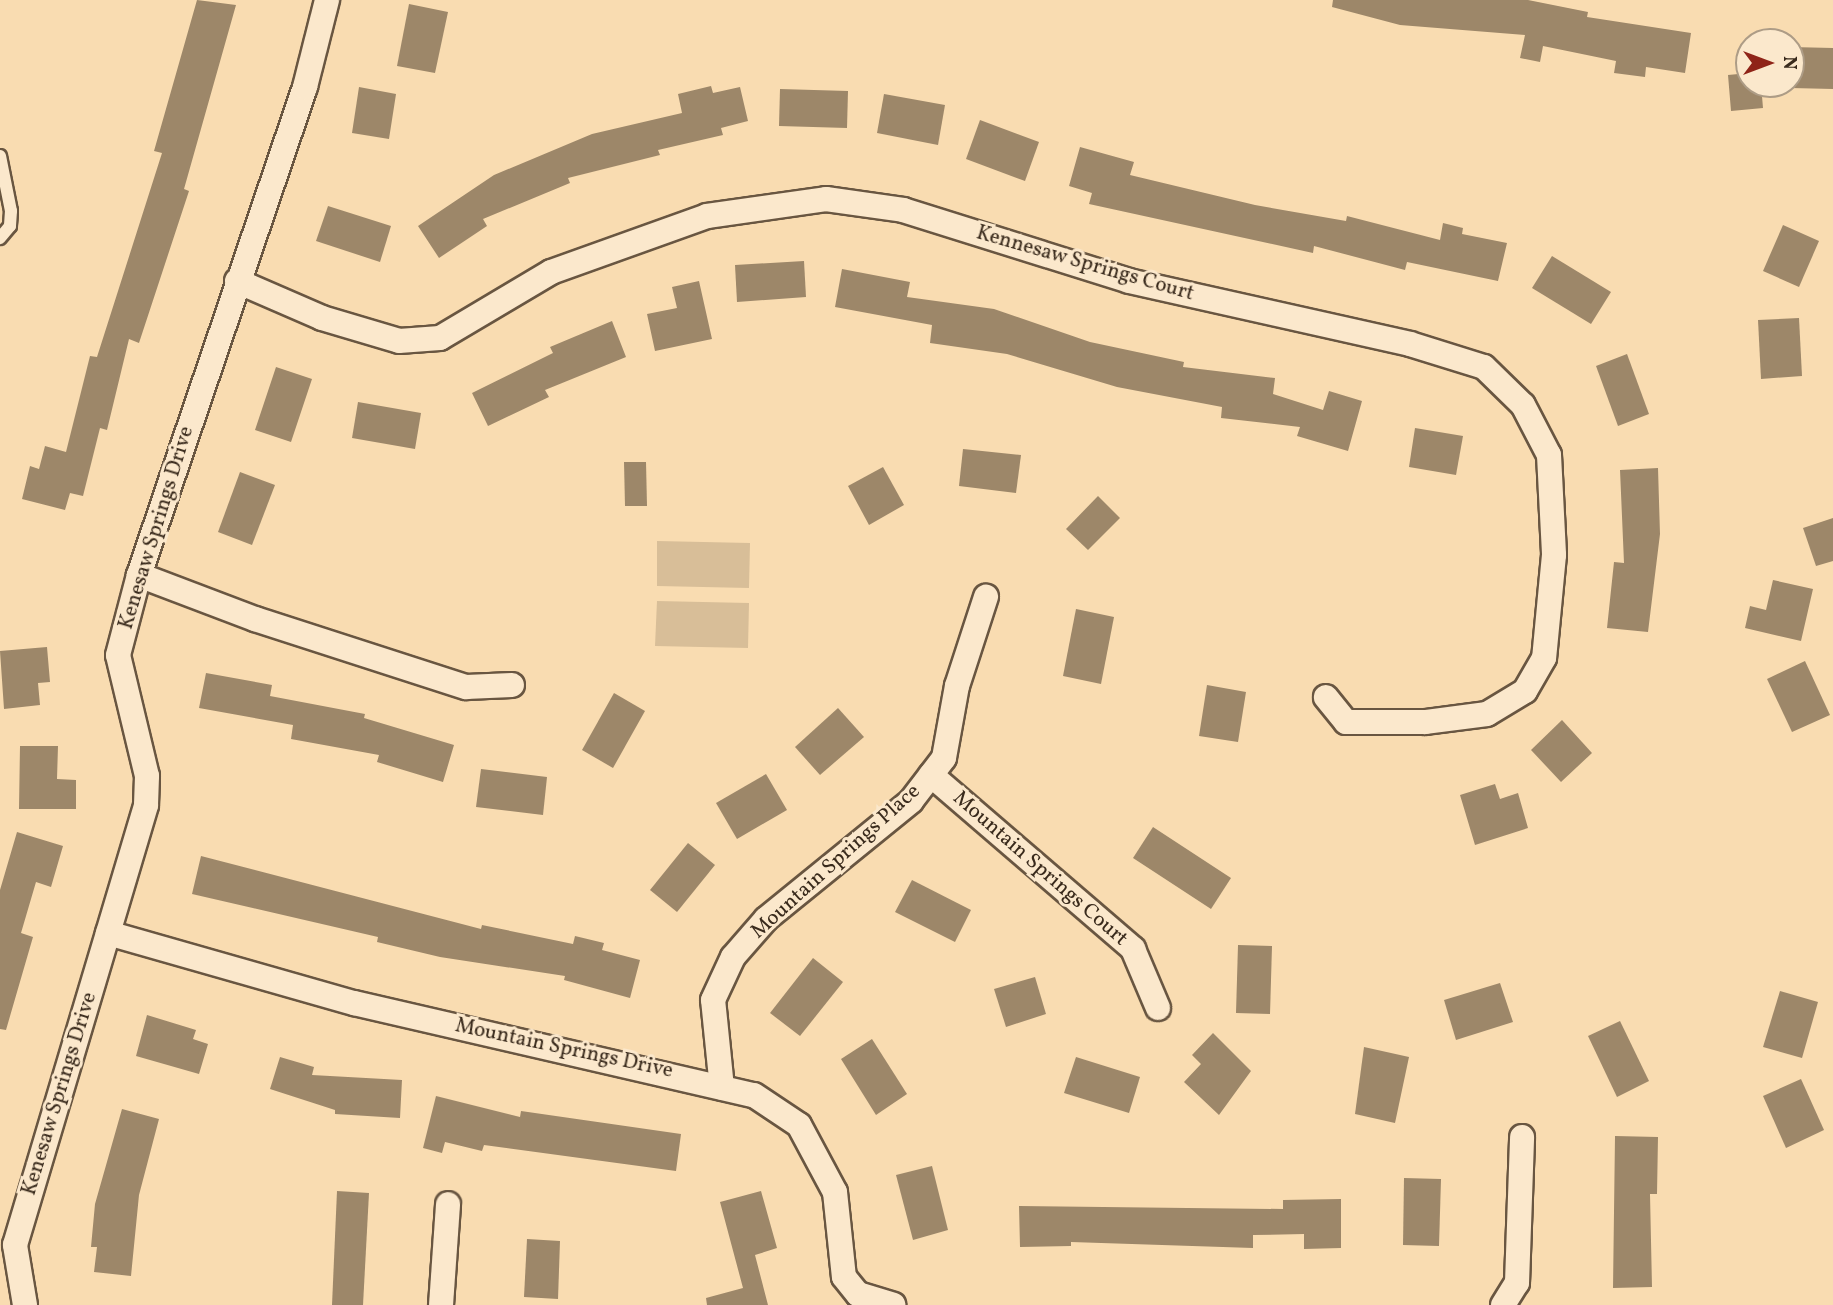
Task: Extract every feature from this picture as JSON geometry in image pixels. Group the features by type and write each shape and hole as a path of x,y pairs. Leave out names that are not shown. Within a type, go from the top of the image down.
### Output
{"street":[{"name":"Kenesaw Springs Drive","path":"25,1305 15,1245 146,806 147,776 118,655 139,575 237,281 306,87 327,0"},
{"name":"Kennesaw Springs Court","path":"237,281 322,318 399,341 440,338 551,272 707,216 826,199 903,210 1129,281 1410,344 1484,368 1523,405 1549,455 1554,555 1544,658 1525,691 1487,714 1425,722 1346,722 1326,698"},
{"path":"139,575 255,619 466,687 512,685"},
{"name":"Mountain Springs Place","path":"722,1088 713,1000 733,957 766,919 911,801 944,758 957,686 986,597"},
{"name":"Mountain Springs Court","path":"931,775 1133,949 1158,1008"},
{"name":"Mountain Springs Drive","path":"108,933 354,1003 754,1095 799,1125 835,1192 844,1277 858,1294 893,1305"},
{"path":"1503,1305 1517,1283 1522,1137"},
{"path":"441,1305 448,1204"}],"lane":[{"path":"0,156 10,211 10,226 0,238"}],"shaded area":[{"path":"657,541 750,543 749,588 657,586"},
{"path":"657,601 749,603 748,648 655,646"}],"building":[{"path":"197,0 236,5 184,189 189,191 139,343 129,339 107,430 100,428 83,496 70,493 65,510 22,499 30,466 39,469 45,446 66,452 90,356 97,357 162,153 154,151"},
{"path":"1333,0 1528,0 1588,12 1587,17 1691,33 1685,73 1646,67 1645,77 1614,73 1616,61 1543,46 1540,62 1520,58 1525,35 1400,25 1332,7"},
{"path":"409,4 448,12 435,73 397,66"},
{"path":"1805,47 1833,48 1833,89 1805,88"},
{"path":"1735,74 1735,98 1762,98 1763,108 1731,111 1728,75"},
{"path":"711,86 713,93 740,87 748,121 721,128 723,135 658,150 660,155 568,178 570,183 483,219 487,226 439,258 418,226 494,175 592,134 682,113 678,94"},
{"path":"359,87 396,94 389,139 352,133"},
{"path":"780,89 848,91 847,128 779,126"},
{"path":"884,94 945,105 938,145 877,133"},
{"path":"980,120 1039,142 1025,181 966,159"},
{"path":"1080,147 1134,162 1130,175 1255,205 1346,221 1347,216 1440,240 1443,223 1463,228 1462,234 1507,243 1498,281 1407,262 1405,270 1314,246 1313,253 1089,204 1092,193 1069,186"},
{"path":"328,206 391,226 380,262 316,241"},
{"path":"1783,225 1819,241 1799,287 1763,271"},
{"path":"1552,256 1611,292 1591,324 1532,288"},
{"path":"804,261 806,297 737,302 735,265"},
{"path":"842,269 910,282 907,297 994,309 1090,342 1184,362 1183,367 1275,378 1273,394 1323,410 1329,391 1362,401 1348,451 1297,436 1300,427 1221,418 1222,407 1117,387 1007,354 930,343 932,325 835,307"},
{"path":"699,281 712,339 655,351 647,314 677,308 672,287"},
{"path":"1799,318 1802,376 1761,379 1758,320"},
{"path":"612,321 626,357 545,390 549,397 488,426 472,393 553,353 550,347"},
{"path":"1627,354 1649,414 1618,426 1596,366"},
{"path":"276,367 312,379 291,442 255,430"},
{"path":"358,402 421,413 415,449 352,438"},
{"path":"1415,428 1463,436 1456,475 1409,467"},
{"path":"963,449 1021,455 1016,493 959,486"},
{"path":"624,462 646,462 647,506 625,506"},
{"path":"883,467 904,505 869,525 848,486"},
{"path":"1658,468 1660,534 1648,632 1607,628 1614,562 1624,563 1620,470"},
{"path":"240,472 275,485 252,545 218,532"},
{"path":"1098,496 1120,518 1088,550 1066,529"},
{"path":"1833,518 1833,561 1816,566 1803,528"},
{"path":"1773,580 1813,589 1801,641 1745,628 1750,606 1766,610"},
{"path":"1076,609 1114,617 1101,684 1063,676"},
{"path":"47,647 50,682 38,683 40,705 4,709 0,651"},
{"path":"1805,661 1830,715 1792,732 1767,679"},
{"path":"206,673 272,685 270,696 365,714 364,718 454,745 443,782 377,762 379,755 291,739 293,725 199,708"},
{"path":"1207,685 1246,692 1238,742 1199,736"},
{"path":"614,693 645,711 613,768 582,750"},
{"path":"838,708 864,737 820,775 795,747"},
{"path":"1562,720 1592,753 1561,782 1531,750"},
{"path":"20,746 58,746 57,779 76,780 76,809 19,809"},
{"path":"481,769 547,777 543,815 476,807"},
{"path":"766,774 787,810 737,839 716,803"},
{"path":"1495,784 1500,799 1518,793 1528,828 1475,845 1460,795"},
{"path":"1153,827 1231,878 1211,909 1133,858"},
{"path":"17,832 63,846 51,887 36,882 21,933 33,937 6,1030 0,1029 0,890"},
{"path":"688,843 715,865 677,912 650,890"},
{"path":"201,856 481,929 482,925 573,944 575,936 604,943 602,950 640,960 630,998 564,980 565,976 440,957 377,942 378,937 192,894"},
{"path":"912,880 971,910 955,942 895,912"},
{"path":"1238,945 1272,946 1270,1014 1236,1013"},
{"path":"813,958 843,982 800,1036 770,1013"},
{"path":"1035,977 1046,1014 1006,1027 994,989"},
{"path":"1500,983 1513,1022 1456,1040 1444,1000"},
{"path":"1780,991 1818,1002 1802,1058 1763,1047"},
{"path":"147,1015 196,1030 193,1039 208,1044 199,1074 136,1056"},
{"path":"1620,1021 1649,1081 1617,1097 1588,1036"},
{"path":"1213,1033 1251,1071 1219,1115 1184,1082 1201,1064 1192,1055"},
{"path":"872,1039 907,1094 876,1115 841,1059"},
{"path":"1364,1047 1409,1057 1395,1123 1355,1114"},
{"path":"280,1057 314,1067 312,1075 402,1080 400,1118 335,1114 335,1110 270,1089"},
{"path":"1076,1057 1140,1077 1129,1113 1064,1093"},
{"path":"1801,1079 1824,1130 1786,1148 1763,1096"},
{"path":"436,1096 520,1117 521,1111 681,1134 676,1171 484,1145 482,1151 445,1142 442,1153 423,1148"},
{"path":"122,1109 159,1119 139,1195 131,1276 94,1272 97,1247 91,1247 95,1204"},
{"path":"1615,1136 1658,1137 1657,1194 1650,1194 1652,1287 1613,1288"},
{"path":"932,1166 948,1230 913,1240 896,1175"},
{"path":"1404,1178 1441,1179 1439,1246 1403,1245"},
{"path":"337,1191 369,1193 363,1305 332,1305"},
{"path":"761,1191 777,1248 755,1255 768,1305 707,1305 706,1298 743,1288 720,1202"},
{"path":"1341,1199 1341,1248 1304,1249 1304,1234 1253,1235 1253,1248 1071,1242 1071,1246 1020,1247 1019,1206 1283,1209 1283,1200"},
{"path":"527,1239 560,1241 558,1299 524,1297"}]}
